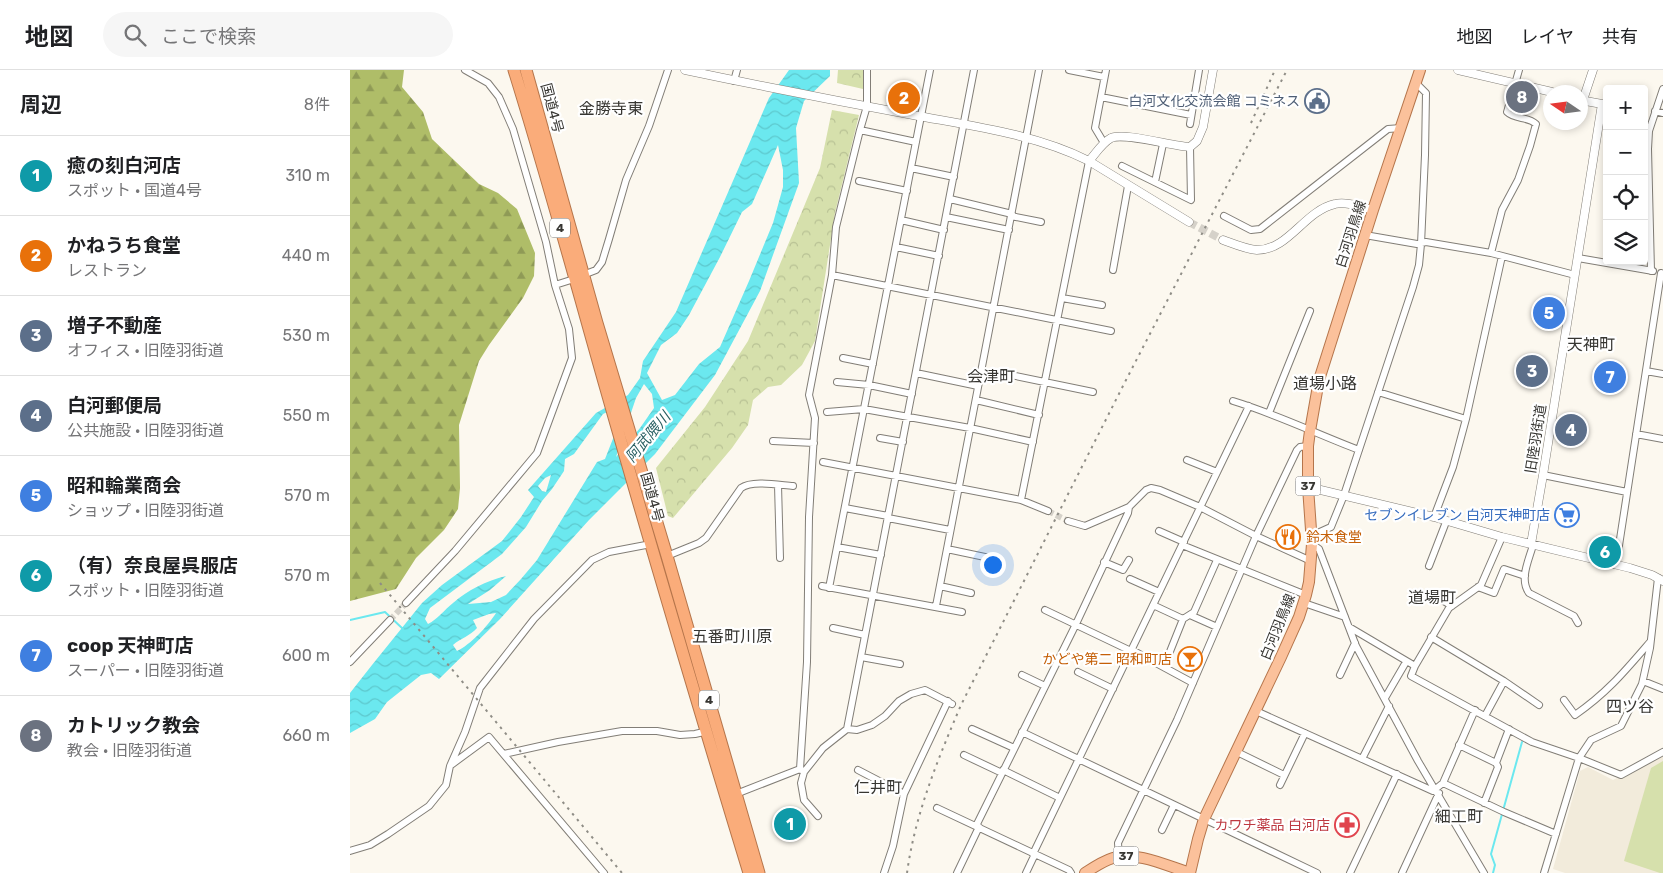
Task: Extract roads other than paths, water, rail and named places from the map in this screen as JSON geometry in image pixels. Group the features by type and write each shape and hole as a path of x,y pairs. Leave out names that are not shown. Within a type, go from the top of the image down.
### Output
{"highway":[{"name":"国道4号","path":"514,70 579,277 612,373 667,556 749,873"},
{"name":"国道4号","path":"526,70 605,386 650,544 711,730 736,794 760,873"}],"main road":[{"name":"白河羽鳥線","path":"1085,873 1104,862 1119,857 1135,857 1190,873 1204,820 1292,633 1305,599 1311,561 1308,446 1319,380 1420,70"}],"street":[{"path":"406,603 455,551 537,452 572,358 569,329 555,285 546,242 513,129 499,97 488,83 465,70"},
{"path":"555,285 596,270 602,262 626,180 649,126 668,70"},
{"path":"685,70 1026,138 1074,153 1189,222"},
{"path":"734,80 737,70"},
{"path":"818,816 804,800 802,788 807,662 809,517 815,418 809,395 832,275 836,227 860,130 867,70"},
{"path":"930,70 845,508 826,587 962,612"},
{"path":"736,794 802,770 823,748 847,729 974,70"},
{"path":"936,606 1039,70"},
{"path":"1069,70 1105,74 1095,128 1104,144"},
{"path":"1190,124 1199,70"},
{"path":"1021,500 1089,161 1111,138 1121,135 1162,144 1190,147 1197,141 1203,127 1213,70"},
{"path":"1458,70 1543,90"},
{"path":"1491,253 1502,210 1520,174 1536,124 1533,121 1510,115 1507,112 1519,70"},
{"name":"旧陸羽街道","path":"1588,85 1593,70"},
{"path":"1416,83 1426,93 1426,155 1421,244 1414,287 1344,495 1331,528 1311,540 1319,550 1355,643 1484,873"},
{"path":"1651,271 1649,131 1663,89"},
{"path":"1101,97 1191,115"},
{"name":"旧陸羽街道","path":"1588,101 1603,105"},
{"name":"旧陸羽街道","path":"1532,544 1603,111"},
{"path":"1648,113 1663,113"},
{"path":"1224,216 1251,230 1260,229 1388,129 1401,128"},
{"path":"860,130 916,142"},
{"path":"1155,182 1162,144"},
{"path":"1122,166 1191,200 1190,147"},
{"path":"911,168 954,177"},
{"path":"859,181 907,191"},
{"path":"1113,270 1128,186"},
{"path":"950,199 1041,222"},
{"path":"1223,240 1257,250 1268,248 1282,242 1312,215 1336,203 1373,210"},
{"path":"946,216 1008,230"},
{"path":"901,220 944,230"},
{"path":"1365,235 1421,244 1426,242 1491,253 1575,275"},
{"path":"896,247 939,256"},
{"path":"1434,518 1453,467 1466,419 1502,256"},
{"path":"1578,258 1662,272 1616,565"},
{"path":"832,275 1111,331"},
{"path":"1062,298 1102,305"},
{"path":"1269,413 1310,311"},
{"path":"843,358 873,364"},
{"path":"1646,372 1663,374"},
{"path":"916,373 978,386"},
{"path":"1006,374 1093,392"},
{"path":"837,382 869,385 912,394"},
{"path":"1378,392 1466,419"},
{"path":"976,400 1039,415"},
{"path":"1233,401 1269,413 1359,450"},
{"path":"1026,873 1078,760 1249,406"},
{"path":"827,412 864,409 970,428 1033,442"},
{"path":"1636,434 1663,439"},
{"path":"880,438 903,442"},
{"path":"773,441 814,443"},
{"path":"1119,857 1118,843 1193,683 1256,536 1297,450 1300,447 1308,446"},
{"path":"1187,460 1217,472"},
{"path":"823,462 1021,500 1048,511"},
{"path":"1543,475 1627,492"},
{"path":"667,556 699,543 706,538 745,485 793,486"},
{"path":"778,485 780,558"},
{"path":"1308,487 1616,565 1660,579 1643,681 1621,726 1591,740 1579,758 1544,873"},
{"path":"1068,521 1086,526 1129,507 1146,490 1151,488 1160,490 1200,508 1311,561"},
{"path":"957,873 977,826 1076,624 1128,513 1129,507"},
{"path":"845,508 950,530"},
{"path":"1429,566 1446,522"},
{"path":"1159,531 1217,560 1345,617"},
{"path":"1502,537 1481,585 1452,606 1431,638 1411,676 1532,742 1621,775 1663,752"},
{"path":"350,851 370,845 388,834 428,806 446,785 450,766 465,732 480,688 534,619 592,560 609,552 650,544"},
{"path":"1532,544 1524,583 1529,593 1574,616 1578,623"},
{"path":"837,546 881,555"},
{"path":"947,549 999,560"},
{"path":"1104,562 1123,570 1128,560"},
{"path":"1170,654 1183,619 1194,612 1217,560"},
{"path":"1478,587 1494,593 1504,569 1525,576"},
{"path":"1130,580 1159,592"},
{"path":"940,586 971,593"},
{"path":"1432,594 1452,606"},
{"path":"1153,605 1183,619"},
{"path":"1045,610 1131,650 1193,683"},
{"path":"1190,615 1217,627"},
{"path":"350,662 390,620"},
{"path":"1349,627 1415,666"},
{"path":"833,628 866,635"},
{"path":"1431,638 1504,681 1539,705"},
{"path":"1564,700 1575,715 1611,687 1650,642"},
{"path":"1340,675 1355,643"},
{"path":"861,657 900,664"},
{"path":"1385,698 1406,662"},
{"path":"1078,672 1113,689"},
{"path":"1022,675 1045,686"},
{"path":"1485,716 1504,681"},
{"path":"1643,681 1663,689"},
{"path":"847,729 857,730 872,725 885,716 898,702 925,690 950,702 904,794 893,846 884,873"},
{"path":"1362,759 1389,706"},
{"path":"1402,873 1437,791 1443,783 1475,710"},
{"path":"1256,712 1437,791"},
{"path":"972,729 1014,748"},
{"path":"1484,803 1498,768 1496,763 1509,729"},
{"path":"504,754 622,730 657,730 680,735 711,730"},
{"path":"1022,732 1312,872"},
{"path":"1280,784 1305,733"},
{"path":"450,766 489,737 604,873"},
{"path":"1459,746 1496,763"},
{"path":"1237,752 1284,775"},
{"path":"964,755 1060,798"},
{"path":"858,770 904,794"},
{"path":"1350,873 1397,774"},
{"path":"1443,783 1556,834"},
{"path":"1162,830 1174,806"},
{"path":"937,808 1069,870 1071,873"}],"water":[{"name":"阿武隈川","path":"789,70 830,70 830,76 804,101 796,128 799,183 760,291 715,375 655,454 589,520 500,619 439,679 431,673 421,675 387,702 375,719 350,733 350,693 422,603 442,585 502,541 534,497 528,490 596,413 628,395 640,378 643,361 676,312 769,98","holes":["778,145 783,170 783,187 773,223 720,347 699,364 675,395 662,400 647,373 661,345 677,333 689,315 742,212 752,204","644,384 652,394 654,408 616,457 636,398","627,403 605,459 597,462 537,560 521,579 506,595 491,602 468,604 490,590 506,576 478,586 459,598 428,624 425,619 430,608 502,554 526,527 564,471 565,459 574,454 603,414","551,475 546,492 542,491 538,486 545,478","496,613 478,635 457,651 453,645 477,628 473,620"]}],"waterway":[{"path":"350,620 385,612 403,629"},
{"path":"1493,873 1495,865 1491,854 1522,742"}],"tunnel":[{"path":"1189,222 1223,240"},
{"path":"1048,511 1068,521"},
{"path":"390,620 406,603"}],"railway":[{"path":"1251,123 1275,70"},
{"path":"907,873 922,808 936,766 961,705 1126,380 1287,70"},
{"path":"380,583 622,873"}],"place":[{"name":"カトリック教会","path":"1522,97"},
{"name":"かねうち食堂","path":"904,98"},
{"name":"白河文化交流会館 コミネス","path":"1317,101"},
{"name":"昭和輪業商会","path":"1549,313"},
{"name":"増子不動産","path":"1532,371"},
{"name":"coop 天神町店","path":"1610,377"},
{"name":"白河郵便局","path":"1571,430"},
{"name":"セブンイレブン 白河天神町店","path":"1567,515"},
{"name":"鈴木食堂","path":"1288,537"},
{"name":"（有）奈良屋呉服店","path":"1605,552"},
{"name":"かどや第二 昭和町店","path":"1190,659"},
{"name":"癒の刻白河店","path":"790,824"},
{"name":"カワチ薬品 白河店","path":"1347,825"}],"district":[{"name":"金勝寺東","path":"611,108"},
{"name":"天神町","path":"1591,344"},
{"name":"会津町","path":"991,376"},
{"name":"道場小路","path":"1325,383"},
{"name":"道場町","path":"1432,597"},
{"name":"五番町川原","path":"732,636"},
{"name":"四ツ谷","path":"1630,706"},
{"name":"仁井町","path":"878,787"},
{"name":"細工町","path":"1459,816"}]}
